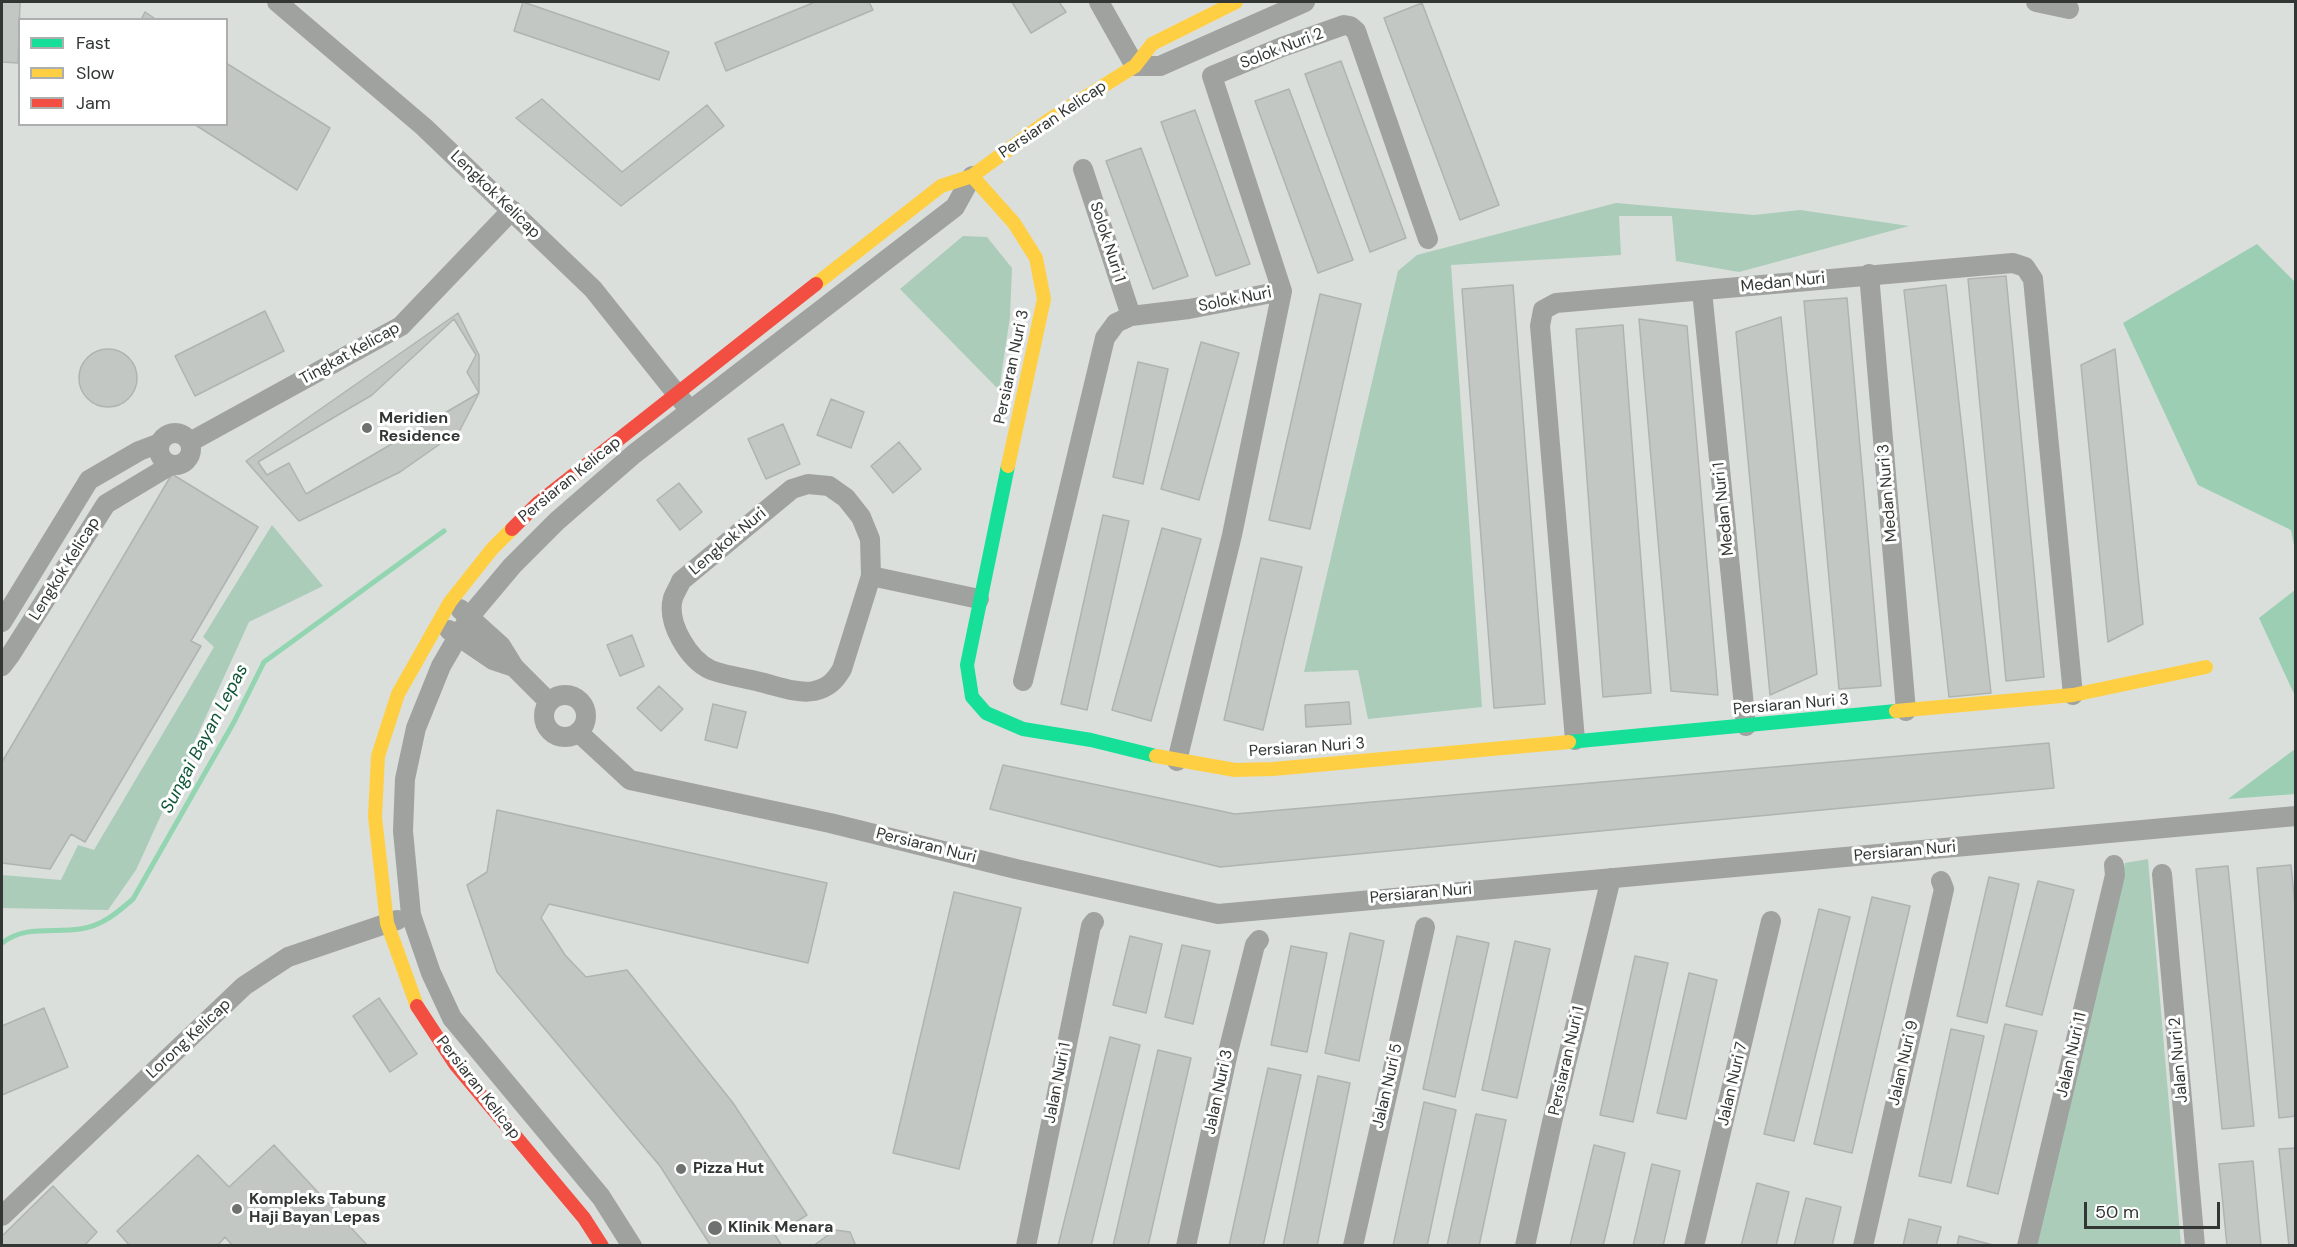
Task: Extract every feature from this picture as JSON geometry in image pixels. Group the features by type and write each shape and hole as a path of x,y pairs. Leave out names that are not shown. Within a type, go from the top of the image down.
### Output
{"street":[{"name":"Lengkok Kelicap","path":"277,2 424,127 593,289 690,411"},
{"path":"1099,2 1135,66"},
{"name":"Persiaran Kelicap","path":"602,1245 584,1218 455,1064 416,1005 387,923 375,817 378,756 398,694 450,602 492,549 538,502 940,186 972,176 1049,120 1135,66 1152,44 1236,2"},
{"name":"Persiaran Kelicap","path":"1135,66 1160,66 1305,2"},
{"path":"2036,2 2069,9 2058,2"},
{"name":"Solok Nuri 2","path":"1282,291 1212,76 1282,47 1344,25 1356,31 1428,239"},
{"name":"Solok Nuri 1","path":"1083,169 1131,316"},
{"name":"Persiaran Kelicap","path":"632,1245 601,1197 452,1018 431,973 411,915 403,831 405,779 416,728 441,666 470,616 512,566 557,521 634,454 955,207 972,176"},
{"name":"Persiaran Nuri 3","path":"972,176 1014,223 1036,258 1044,299 979,598 967,665 972,697 986,713 1023,729 1090,740 1177,760 1235,770 1273,769 2073,694 2206,667"},
{"name":"Tingkat Kelicap","path":"190,442 401,326 512,210"},
{"name":"Medan Nuri","path":"1575,740 1540,326 1543,310 1556,303 1869,274 2013,263 2025,267 2033,279 2073,694"},
{"name":"Medan Nuri 3","path":"1869,274 1906,711"},
{"name":"Solok Nuri","path":"1131,316 1189,309 1282,291 1232,535 1177,760"},
{"name":"Medan Nuri 1","path":"1702,291 1746,726"},
{"path":"1023,681 1105,338 1116,323 1131,316"},
{"path":"175,433 183,435 190,442 192,451 188,460 180,465 171,465 163,460 159,452 160,443 166,436 175,433"},
{"name":"Lengkok Kelicap","path":"2,622 89,480 139,451 160,443"},
{"name":"Lengkok Kelicap","path":"2,666 106,504 171,465"},
{"name":"Lengkok Nuri","path":"808,484 829,486 846,498 861,517 870,539 871,576 842,669 835,681 826,687 812,691 797,691 711,670 696,660 681,641 673,616 673,599 681,581 792,489 808,484"},
{"path":"871,576 979,598"},
{"path":"450,602 470,616 501,646 514,667 549,702"},
{"path":"438,622 493,660 514,667"},
{"path":"570,695 582,704 585,719 578,732 567,736 555,734 546,725 544,713 549,702 555,697 570,695"},
{"name":"Persiaran Nuri","path":"578,732 630,780 830,823 1016,869 1218,914 2295,816"},
{"name":"Jalan Nuri 11","path":"2026,1245 2115,875 2114,865"},
{"name":"Jalan Nuri 2","path":"2162,874 2195,1245"},
{"name":"Persiaran Nuri 1","path":"1525,1245 1611,878"},
{"name":"Jalan Nuri 9","path":"1863,1245 1944,889 1941,881"},
{"name":"Lorong Kelicap","path":"2,1216 244,986 288,957 411,915"},
{"name":"Jalan Nuri 7","path":"1694,1245 1771,921"},
{"name":"Jalan Nuri 1","path":"1026,1245 1072,1012 1091,926 1094,922"},
{"name":"Jalan Nuri 5","path":"1353,1245 1425,927"},
{"name":"Jalan Nuri 3","path":"1186,1245 1229,1048 1255,945 1259,940"}],"green space":[{"path":"1616,203 1754,215 1800,210 1909,226 1739,272 1676,261 1672,216 1619,216 1621,255 1451,265 1482,707 1368,719 1358,670 1304,672 1398,271 1417,255"},
{"path":"963,236 987,237 1012,268 1010,317 999,390 900,289"},
{"path":"2257,244 2295,282 2295,551 2291,530 2198,485 2123,323"},
{"path":"272,525 323,586 249,622 136,870 108,910 2,908 2,875 61,880 78,845 94,850 214,647 203,637"},
{"path":"2295,590 2295,696 2259,618"},
{"path":"2295,749 2295,794 2228,799"},
{"path":"2148,859 2181,1245 2037,1246 2125,863"}],"building":[{"path":"2,2 20,2 18,63 2,62"},
{"path":"523,2 669,52 659,80 514,31"},
{"path":"815,2 869,2 873,10 726,71 715,43"},
{"path":"1012,2 1059,2 1066,12 1031,33"},
{"path":"1422,3 1499,205 1460,220 1384,18"},
{"path":"145,12 154,18 142,18"},
{"path":"1341,61 1406,238 1370,252 1305,74"},
{"path":"228,64 330,128 297,190 197,126 228,126"},
{"path":"1289,89 1353,260 1318,273 1255,101"},
{"path":"542,99 622,172 707,105 724,126 621,206 516,118"},
{"path":"1195,110 1250,264 1216,276 1161,122"},
{"path":"1141,148 1188,276 1153,289 1106,161"},
{"path":"2006,276 2044,677 2006,681 1968,279"},
{"path":"1513,285 1545,704 1494,708 1462,289"},
{"path":"1946,285 1991,693 1949,697 1904,290"},
{"path":"1320,294 1361,304 1310,529 1269,520"},
{"path":"1847,298 1881,686 1839,689 1804,301"},
{"path":"265,311 284,351 195,396 175,356"},
{"path":"458,313 479,355 479,393 460,430 400,472 299,521 246,461"},
{"path":"1781,317 1817,674 1770,695 1736,332"},
{"name":"Meridien Residence","path":"454,319 476,355 467,372 479,393 306,494 289,463 267,475 258,462 372,395"},
{"path":"1639,319 1687,326 1718,695 1671,691"},
{"path":"1623,325 1651,693 1603,697 1576,329"},
{"path":"1201,342 1239,353 1199,500 1161,489"},
{"path":"102,349 114,349 129,357 137,372 137,384 129,399 114,407 102,407 87,399 79,384 79,372 87,357"},
{"path":"2115,349 2143,624 2108,642 2081,365"},
{"path":"1138,362 1168,369 1143,484 1113,477"},
{"path":"831,399 864,412 851,448 817,435"},
{"path":"783,424 800,464 766,479 748,439"},
{"path":"899,442 921,469 893,493 871,466"},
{"path":"172,474 258,527 191,641 201,646 85,842 71,834 50,869 2,863 2,762"},
{"path":"679,483 702,512 680,530 657,500"},
{"path":"1103,515 1129,521 1087,710 1061,704"},
{"path":"1162,528 1201,539 1151,721 1112,710"},
{"path":"1261,558 1302,567 1263,730 1224,720"},
{"path":"632,635 644,666 620,676 607,645"},
{"path":"659,686 683,709 661,731 637,708"},
{"path":"1349,702 1351,724 1306,727 1305,705"},
{"path":"713,704 746,712 737,748 705,740"},
{"path":"2049,743 2054,788 1220,867 990,809 1003,765 1235,814"},
{"path":"497,810 827,883 808,963 549,904 541,918 565,955 586,977 627,970 733,1103 807,1215 775,1235 782,1246 711,1246 660,1166 497,972 467,885 487,872"},
{"path":"2291,865 2296,915 2296,1116 2279,1118 2257,868"},
{"path":"2228,866 2254,1126 2222,1129 2196,869"},
{"path":"1989,877 2019,884 1987,1023 1957,1016"},
{"path":"2038,881 2074,890 2042,1015 2006,1006"},
{"path":"954,892 1021,908 959,1169 893,1153"},
{"path":"1872,897 1910,906 1852,1153 1814,1144"},
{"path":"1819,909 1850,917 1794,1141 1764,1134"},
{"path":"1350,933 1384,941 1359,1061 1325,1053"},
{"path":"1130,936 1162,944 1146,1013 1113,1005"},
{"path":"1457,936 1489,943 1455,1097 1423,1089"},
{"path":"1515,941 1550,949 1517,1098 1482,1090"},
{"path":"1182,945 1210,951 1193,1024 1165,1017"},
{"path":"1291,946 1327,953 1307,1052 1271,1045"},
{"path":"1635,956 1668,963 1633,1122 1600,1115"},
{"path":"1689,973 1717,980 1686,1119 1657,1113"},
{"path":"379,998 417,1054 390,1072 353,1016"},
{"path":"44,1008 68,1067 2,1095 2,1026"},
{"path":"2005,1024 2037,1031 1998,1194 1967,1186"},
{"path":"1951,1029 1984,1036 1951,1183 1919,1176"},
{"path":"1110,1037 1140,1045 1091,1246 1058,1246"},
{"path":"1158,1050 1191,1058 1148,1246 1113,1246"},
{"path":"1268,1068 1301,1075 1263,1246 1229,1246"},
{"path":"1318,1076 1350,1083 1317,1246 1283,1246"},
{"path":"1424,1102 1456,1110 1427,1246 1393,1246"},
{"path":"1476,1114 1506,1120 1479,1246 1447,1246"},
{"name":"Kompleks Tabung Haji Bayan Lepas","path":"274,1145 368,1246 233,1246 225,1237 217,1246 130,1246 117,1231 198,1155 229,1187"},
{"path":"1594,1145 1625,1153 1603,1246 1570,1246"},
{"path":"2296,1148 2296,1246 2289,1246 2279,1149"},
{"path":"2253,1161 2261,1246 2227,1246 2219,1164"},
{"path":"1652,1164 1680,1171 1663,1246 1633,1246"},
{"path":"1757,1183 1789,1192 1776,1246 1741,1246"},
{"path":"53,1186 97,1232 84,1246 2,1246 2,1236"},
{"path":"1806,1198 1841,1207 1832,1246 1794,1246"},
{"path":"1909,1219 1941,1227 1936,1246 1903,1246"},
{"path":"835,1230 850,1232 856,1246 813,1246"},
{"path":"1959,1236 1993,1245 1993,1246 1957,1246"}],"waterway":[{"name":"Sungai Bayan Lepas","path":"2,943 11,937 30,932 80,929 95,925 115,914 133,899 234,722 264,662 444,531"}],"traffic: fast":[{"path":"1008,466 967,665 972,697 986,713 1023,729 1091,740 1156,756"},
{"path":"1569,742 1896,711"}],"traffic: slow":[{"path":"816,284 941,186 972,176 1049,120 1135,66 1152,44 1236,2"},
{"path":"972,176 1014,223 1036,258 1044,299 1008,466"},
{"path":"417,1006 387,923 375,817 378,756 398,694 450,602 492,549 512,529"},
{"path":"1896,711 2073,695 2206,667"},
{"path":"1156,756 1235,770 1273,769 1569,742"}],"traffic: jam":[{"path":"512,529 538,503 816,284"},
{"path":"417,1006 455,1064 584,1218 602,1246"}],"place":[{"name":"Meridien Residence","path":"367,428"},
{"name":"Pizza Hut","path":"681,1169"},
{"name":"Kompleks Tabung Haji Bayan Lepas","path":"237,1209"},
{"name":"Klinik Menara","path":"715,1228"}]}
